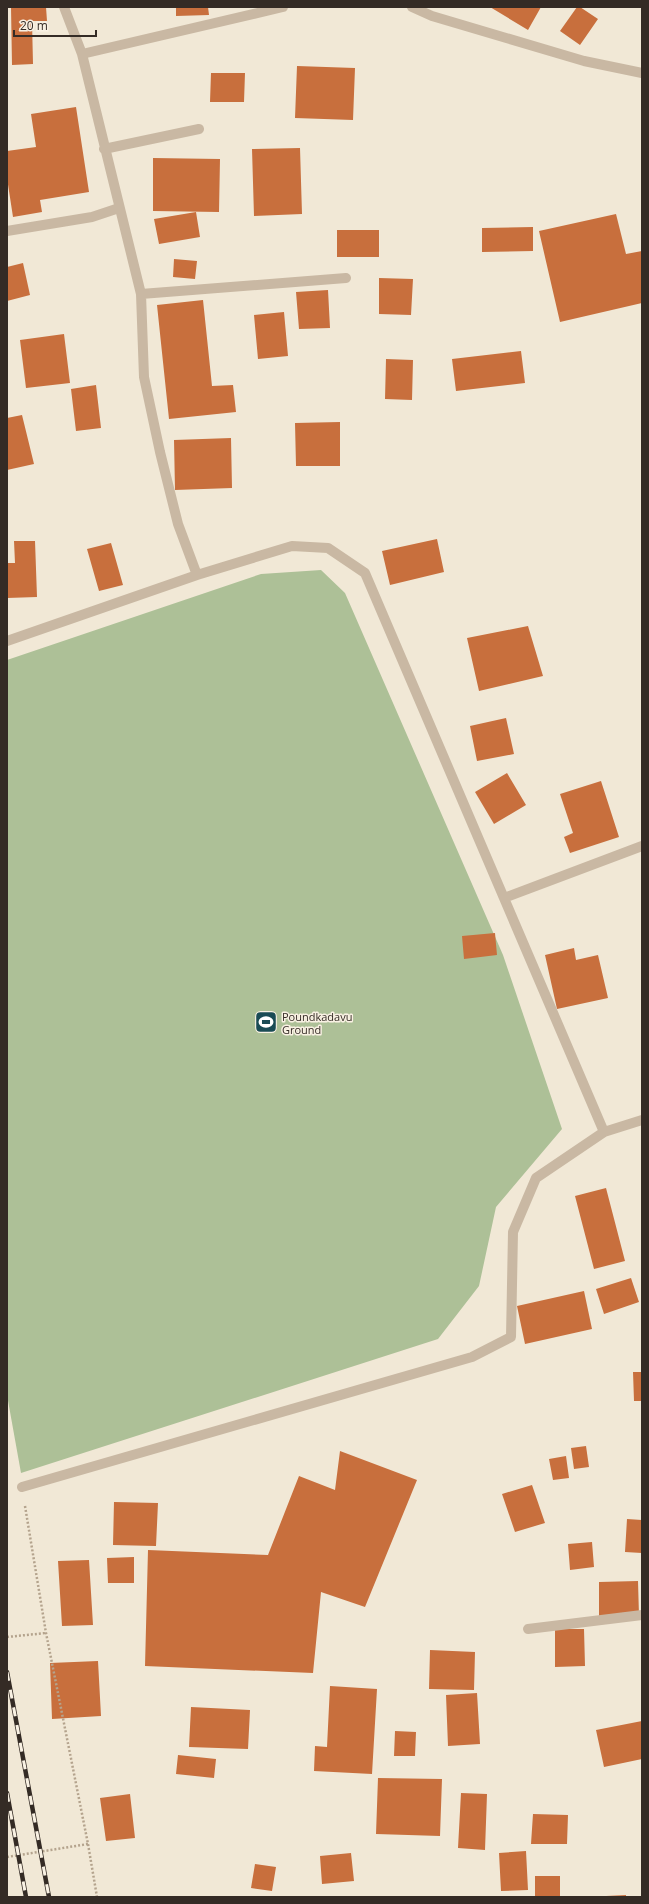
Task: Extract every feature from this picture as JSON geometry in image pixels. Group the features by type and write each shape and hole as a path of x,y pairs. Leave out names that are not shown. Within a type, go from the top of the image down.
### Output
{"street":[{"path":"64,7 82,54 141,294 146,385 160,452 178,524 197,575"},
{"path":"82,54 283,7"},
{"path":"412,7 432,16 584,61 642,73"},
{"path":"104,148 199,129"},
{"path":"7,231 92,217 119,208"},
{"path":"141,294 346,278"},
{"path":"7,641 197,575 292,546 328,548 365,573 604,1132"},
{"path":"504,898 642,846"},
{"path":"22,1487 472,1357 511,1337 513,1232 536,1178 604,1132 642,1120"},
{"path":"528,1628 642,1615"}],"path":[{"path":"22,1487 46,1633 88,1844 97,1897"},
{"path":"7,1637 46,1633"},
{"path":"7,1857 88,1844"}],"green space":[{"name":"Poundkadavu Ground","path":"321,570 345,593 503,955 562,1129 496,1207 479,1286 438,1339 21,1473 7,1395 7,660 261,574"}],"building":[{"path":"11,7 46,7 47,21 32,21 33,64 12,65"},
{"path":"176,7 208,7 209,15 176,16"},
{"path":"490,7 541,7 528,30"},
{"path":"577,7 580,7 598,19 580,45 560,31"},
{"path":"297,66 355,68 353,120 295,118"},
{"path":"211,73 245,73 244,102 210,102"},
{"path":"76,107 89,192 40,200 42,212 13,217 7,178 7,151 36,147 31,114"},
{"path":"300,148 302,214 254,216 252,149"},
{"path":"153,158 220,159 219,212 153,211"},
{"path":"196,212 200,237 159,244 154,219"},
{"path":"616,214 626,254 642,251 642,303 560,322 539,231"},
{"path":"533,227 533,251 482,252 482,228"},
{"path":"337,230 379,230 379,257 337,257"},
{"path":"174,259 197,261 195,279 173,277"},
{"path":"23,263 30,295 7,301 7,267"},
{"path":"379,278 413,279 411,315 379,314"},
{"path":"328,290 330,328 299,329 296,292"},
{"path":"203,300 212,386 233,385 236,412 169,419 157,305"},
{"path":"284,312 288,356 258,359 254,315"},
{"path":"64,334 70,383 26,388 20,340"},
{"path":"521,351 525,383 456,391 452,359"},
{"path":"386,359 413,360 412,400 385,399"},
{"path":"96,385 101,428 76,431 71,389"},
{"path":"22,415 34,464 7,470 7,418"},
{"path":"340,422 340,466 296,466 295,423"},
{"path":"231,438 232,488 175,490 174,440"},
{"path":"437,539 444,572 390,585 382,551"},
{"path":"14,541 35,541 37,597 7,598 7,563 15,563"},
{"path":"111,543 123,585 99,591 87,549"},
{"path":"528,626 543,676 479,691 467,638"},
{"path":"506,718 514,754 477,761 470,726"},
{"path":"507,773 526,805 494,824 475,792"},
{"path":"601,781 619,837 570,853 564,837 573,833 560,794"},
{"path":"495,933 497,955 464,959 462,936"},
{"path":"574,948 576,960 598,955 608,998 557,1009 545,955"},
{"path":"606,1188 625,1261 594,1269 575,1196"},
{"path":"631,1278 639,1302 604,1314 596,1289"},
{"path":"584,1291 592,1329 525,1344 517,1306"},
{"path":"633,1372 642,1372 642,1401 634,1401"},
{"path":"586,1446 589,1467 574,1469 571,1448"},
{"path":"340,1451 417,1480 365,1607 321,1592 313,1673 145,1666 148,1550 268,1555 299,1476 335,1490"},
{"path":"566,1456 569,1478 553,1480 549,1459"},
{"path":"532,1485 545,1523 515,1532 502,1494"},
{"path":"114,1502 158,1503 156,1546 113,1545"},
{"path":"627,1519 642,1520 642,1553 625,1552"},
{"path":"592,1542 594,1567 570,1570 568,1544"},
{"path":"134,1557 134,1583 108,1583 107,1558"},
{"path":"89,1560 93,1625 62,1626 58,1561"},
{"path":"638,1581 639,1616 599,1618 599,1582"},
{"path":"555,1629 584,1629 585,1666 555,1667"},
{"path":"430,1650 475,1652 474,1690 429,1689"},
{"path":"98,1661 101,1716 52,1719 50,1663"},
{"path":"330,1686 377,1689 372,1774 314,1771 315,1746 327,1747"},
{"path":"477,1693 480,1744 448,1746 446,1695"},
{"path":"191,1707 250,1710 248,1749 189,1747"},
{"path":"642,1721 642,1759 604,1767 596,1730"},
{"path":"395,1731 416,1732 415,1756 394,1756"},
{"path":"178,1755 216,1759 214,1778 176,1774"},
{"path":"378,1778 442,1779 440,1836 376,1834"},
{"path":"461,1793 487,1794 485,1850 458,1848"},
{"path":"130,1794 135,1838 106,1841 100,1798"},
{"path":"533,1814 568,1815 567,1844 531,1844"},
{"path":"526,1851 528,1890 501,1891 499,1853"},
{"path":"351,1853 354,1881 322,1884 320,1856"},
{"path":"255,1864 276,1867 272,1891 251,1888"},
{"path":"535,1876 560,1876 560,1897 535,1897"},
{"path":"626,1895 626,1897 606,1897 606,1896"}],"railway":[{"path":"7,1672 49,1897"},
{"path":"7,1793 26,1897"}],"place":[{"name":"Poundkadavu Ground","path":"266,1022"}]}
